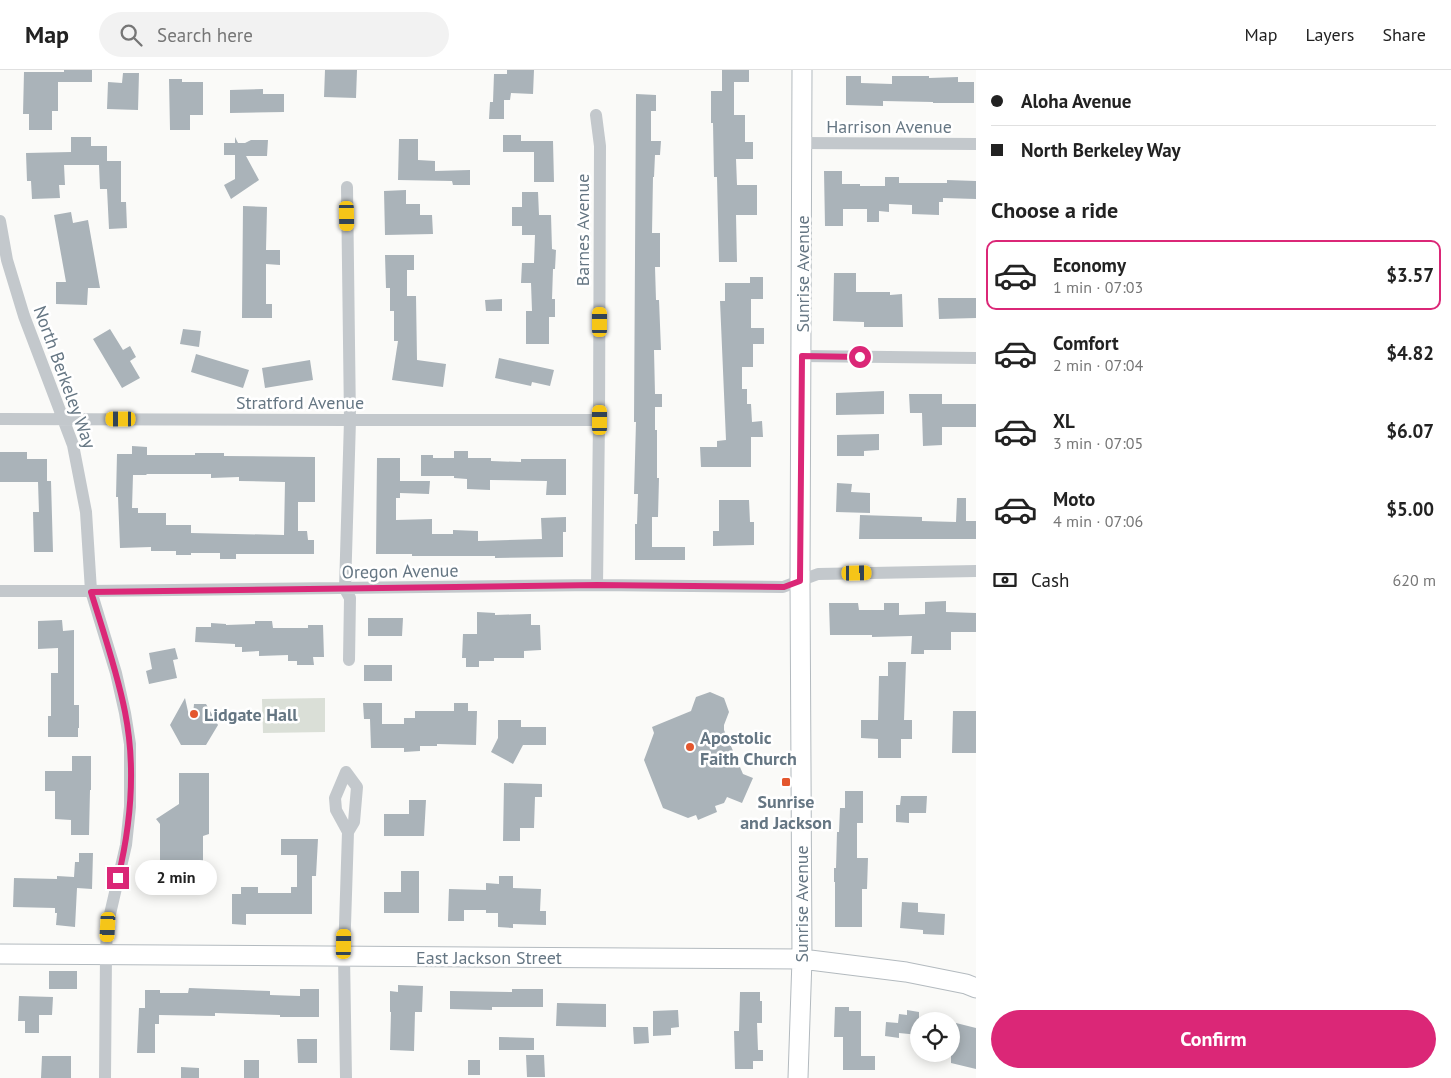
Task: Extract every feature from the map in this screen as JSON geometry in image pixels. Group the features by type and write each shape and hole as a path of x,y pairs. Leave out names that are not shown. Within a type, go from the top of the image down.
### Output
{"street":[{"name":"Sunrise Avenue","path":"798,1078 802,959 800,581 802,70"},
{"name":"Barnes Avenue","path":"596,115 600,146 600,420 597,585"},
{"name":"Harrison Avenue","path":"802,143 976,144"},
{"path":"347,187 350,420 345,589 350,598 349,660"},
{"name":"North Berkeley Way","path":"0,227 7,260 24,316 73,444 86,512 91,592 116,673 126,713 130,744 130,807 126,845 108,927 105,1078"},
{"path":"802,356 976,358"},
{"name":"Stratford Avenue","path":"0,418 600,420"},
{"name":"Oregon Avenue","path":"0,591 91,592 597,585 784,587 818,574 976,571"},
{"path":"346,1078 344,956 348,832"},
{"name":"East Jackson Street","path":"0,954 802,959 906,972 966,984 976,988"}],"shaded area":[{"path":"325,698 325,732 263,733 262,699"}],"building":[{"path":"64,70 92,70 92,82 58,82 58,111 52,111 52,130 29,130 29,114 23,114 24,72 64,72"},
{"path":"325,70 357,70 356,98 324,97"},
{"path":"507,70 534,70 533,94 511,93 510,100 504,100 504,119 489,119 490,102 493,102 494,74 507,74"},
{"path":"722,70 749,70 749,82 734,82 734,115 745,115 745,142 753,142 753,159 736,159 737,185 757,185 757,215 736,215 737,262 719,262 717,177 714,177 711,91 722,91"},
{"path":"123,73 139,73 138,110 107,109 108,82 122,83"},
{"path":"846,76 861,76 861,83 892,84 892,76 958,77 958,82 974,82 974,103 883,101 883,106 846,105"},
{"path":"169,79 182,79 182,82 203,82 203,115 190,115 190,130 170,130"},
{"path":"263,89 263,94 284,94 284,112 230,113 230,90"},
{"path":"636,94 656,95 656,111 651,111 651,141 661,141 660,155 655,155 653,177 652,233 660,233 660,267 655,267 656,300 659,300 661,350 654,350 655,394 662,394 662,407 655,407 657,478 659,478 658,517 652,517 652,547 685,547 685,560 635,560 635,524 637,524 638,494 634,494 636,422 634,422"},
{"path":"503,135 521,135 521,141 553,141 554,182 534,182 534,152 503,152"},
{"path":"71,137 91,137 91,146 107,146 107,161 121,161 121,202 126,202 127,228 109,229 107,189 100,189 99,165 64,165 65,185 59,185 60,198 32,199 31,181 27,181 26,153 71,152"},
{"path":"235,137 238,143 245,143 251,140 268,140 267,156 246,156 259,180 231,199 224,185 235,179 235,155 224,155 224,143 235,143"},
{"path":"399,139 418,139 418,160 435,161 435,171 470,170 470,185 453,185 452,181 398,180"},
{"path":"824,171 842,171 842,184 860,184 860,186 885,186 885,177 899,177 899,183 947,183 947,180 976,181 976,199 943,198 943,202 939,202 939,215 912,214 912,205 889,204 889,212 879,211 879,222 867,222 867,209 843,209 843,226 825,226"},
{"path":"406,190 406,204 420,204 420,215 432,215 433,234 385,235 384,191"},
{"path":"522,192 538,192 539,215 551,215 552,249 556,250 552,299 555,299 555,317 549,317 549,344 526,344 526,311 532,311 531,283 521,283 522,263 534,263 535,235 522,235 522,226 512,226 512,207 522,207"},
{"path":"243,206 267,207 266,250 280,250 280,265 266,264 266,304 272,304 272,318 242,318"},
{"path":"71,212 73,223 88,220 100,288 88,288 87,305 56,304 56,282 66,282 54,215"},
{"path":"385,255 414,255 414,270 407,270 407,296 416,296 417,360 446,364 443,387 392,380 398,341 394,341 394,311 390,311 390,288 386,288"},
{"path":"834,273 856,273 856,292 890,292 890,295 902,294 903,327 864,327 864,322 833,321"},
{"path":"750,277 763,277 763,299 751,299 751,328 764,328 764,344 753,344 753,367 742,367 742,389 747,389 747,404 751,404 752,422 762,421 763,437 751,437 751,467 701,467 700,447 717,447 717,441 726,440 720,301 725,301 725,283 750,283"},
{"path":"938,298 976,298 976,318 939,319"},
{"path":"502,299 502,311 486,311 485,300"},
{"path":"110,329 123,350 130,346 136,357 130,361 140,378 122,388 93,339"},
{"path":"183,329 201,331 199,347 180,344"},
{"path":"196,354 249,370 243,388 191,372"},
{"path":"499,358 554,370 550,386 532,382 531,386 495,378"},
{"path":"310,360 313,380 265,388 262,368"},
{"path":"884,391 884,414 836,415 836,393"},
{"path":"909,394 942,394 942,404 976,404 976,427 942,427 942,445 923,446 922,413 910,413"},
{"path":"879,434 879,450 864,451 864,456 837,456 837,435"},
{"path":"132,446 147,447 147,455 224,453 224,456 315,457 315,502 298,502 298,531 307,531 308,540 314,540 314,554 236,554 236,559 220,559 220,553 176,555 176,551 151,551 151,547 120,548 118,497 116,497 117,454 132,454","holes":["211,474 211,478 239,477 239,481 285,482 284,535 191,533 191,525 166,525 166,513 138,513 138,508 132,508 133,475"]},
{"path":"454,451 468,451 468,458 491,458 491,461 521,462 521,459 566,459 566,495 546,495 547,481 490,480 490,490 467,489 467,479 454,478 454,476 421,476 421,455 433,455 433,458 454,458"},
{"path":"0,452 27,452 27,459 47,459 47,481 51,481 53,552 34,552 33,512 39,512 38,482 0,482"},
{"path":"377,458 400,458 400,481 430,481 429,494 400,493 400,498 396,498 396,520 432,519 432,534 453,534 453,530 478,531 478,541 542,539 541,518 566,517 566,532 563,532 563,557 495,558 495,556 376,554"},
{"path":"837,483 852,484 851,492 870,493 870,513 836,512"},
{"path":"957,498 966,498 966,521 976,521 976,539 859,539 860,515 922,517 922,521 956,522"},
{"path":"719,500 749,500 750,522 754,522 754,545 713,546 713,531 719,531"},
{"path":"946,601 946,612 976,613 976,632 951,632 951,650 924,650 924,654 911,654 912,636 830,635 829,603 858,603 859,610 884,610 884,603 899,603 899,615 925,614 925,602"},
{"path":"477,612 495,613 495,615 531,614 531,625 540,625 541,650 524,651 524,658 494,658 494,661 479,661 479,667 466,667 466,658 462,658 463,634 477,634"},
{"path":"368,618 403,618 402,636 368,636"},
{"path":"62,620 63,631 74,630 74,705 79,705 78,737 48,737 48,716 51,716 51,673 58,673 58,648 38,649 38,621"},
{"path":"255,621 272,621 273,628 308,628 308,625 323,625 324,657 313,657 314,665 297,665 297,661 288,661 288,655 259,656 259,651 242,652 242,647 235,647 235,644 195,642 196,627 211,627 211,623 226,625 255,624"},
{"path":"175,648 178,659 173,660 177,678 149,684 146,671 152,669 149,653"},
{"path":"888,662 906,662 904,720 912,720 912,739 901,739 901,758 878,758 878,739 861,738 861,720 878,720 879,676 888,676"},
{"path":"364,665 392,665 392,681 364,681"},
{"name":"Apostolic Faith Church","path":"710,692 724,698 729,712 724,730 743,774 753,778 742,803 727,797 724,803 715,806 717,812 698,820 696,815 688,818 663,808 644,760 654,733 652,727 691,711 696,697"},
{"name":"Lidgate Hall","path":"185,698 189,716 193,715 194,704 206,704 218,725 206,745 181,745 170,725"},
{"path":"363,703 382,703 382,724 404,724 404,718 415,718 415,711 454,711 454,703 468,703 468,711 477,711 476,745 437,744 437,746 420,746 420,751 404,752 404,748 371,748 370,719 364,719"},
{"path":"953,711 976,711 976,753 952,753"},
{"path":"498,720 521,720 521,727 546,727 546,745 523,745 513,764 491,752 498,738"},
{"path":"72,756 91,756 89,835 71,835 71,820 55,819 55,791 45,791 45,771 72,771"},
{"path":"179,773 209,773 209,834 203,836 203,868 180,881 172,881 163,873 160,865 160,824 156,819 179,804"},
{"path":"504,783 542,784 542,797 535,797 534,828 520,828 520,841 503,841"},
{"path":"845,791 863,791 863,823 857,823 857,858 868,858 867,889 862,889 862,927 835,927 834,868 836,868 840,808 845,808"},
{"path":"901,796 927,796 926,813 909,813 909,823 896,822 896,805 900,805"},
{"path":"409,800 426,800 424,836 384,836 384,814 409,814"},
{"path":"281,839 318,839 316,876 312,876 312,914 246,914 246,925 232,924 232,894 241,894 241,887 258,887 258,893 291,893 291,887 297,887 297,855 281,855"},
{"path":"79,853 93,853 92,889 77,888 75,927 56,925 57,913 55,913 55,908 13,907 14,878 57,879 57,876 74,877 75,862 79,862"},
{"path":"401,871 419,871 419,913 384,913 384,892 401,892"},
{"path":"499,876 513,876 513,888 541,889 540,911 546,911 546,925 513,924 513,928 498,927 498,913 486,913 486,910 464,910 464,921 448,921 449,889 486,890 486,883 499,884"},
{"path":"902,902 918,903 918,912 945,914 944,935 923,934 923,930 900,928"},
{"path":"49,971 77,971 77,989 49,989"},
{"path":"398,985 423,986 422,1012 415,1012 414,1051 390,1050 390,991 398,992"},
{"path":"189,988 270,991 270,995 300,996 300,989 319,989 319,1017 215,1013 215,1016 159,1015 159,1024 155,1024 155,1053 137,1053 139,1008 145,1008 145,990 160,990 160,993 188,993"},
{"path":"512,989 543,989 543,1007 492,1007 492,1010 450,1009 450,991 512,992"},
{"path":"740,992 760,992 760,1001 762,1001 762,1023 757,1023 758,1050 763,1050 763,1061 753,1061 753,1069 735,1069 734,1031 739,1031"},
{"path":"19,996 53,997 52,1015 39,1015 39,1033 25,1033 25,1021 18,1021"},
{"path":"557,1003 606,1004 606,1027 556,1026"},
{"path":"835,1007 849,1007 849,1011 861,1011 861,1056 875,1056 875,1070 843,1070 843,1037 834,1037"},
{"path":"678,1010 679,1027 671,1028 671,1035 653,1036 653,1011"},
{"path":"907,1010 919,1012 910,1012 910,1034 899,1033 899,1038 885,1036 886,1022 898,1023 899,1014 907,1015"},
{"path":"960,1024 976,1028 976,1069 951,1063 960,1062"},
{"path":"633,1027 648,1027 649,1043 634,1044"},
{"path":"499,1037 534,1038 534,1050 499,1050"},
{"path":"297,1039 317,1039 317,1063 298,1063"},
{"path":"526,1055 544,1055 545,1077 527,1077"},
{"path":"42,1056 71,1056 71,1078 41,1078"},
{"path":"244,1060 259,1060 259,1078 244,1078"},
{"path":"468,1060 480,1060 480,1075 468,1075"},
{"path":"181,1067 199,1068 199,1078 181,1078"}],"place":[{"name":"Lidgate Hall","path":"194,714"},
{"name":"Apostolic Faith Church","path":"690,747"},
{"name":"Sunrise and Jackson","path":"786,782"}],"route":[{"path":"118,878 126,845 130,807 130,744 126,713 116,673 91,592 597,585 784,587 800,581 802,356 860,357"}]}
